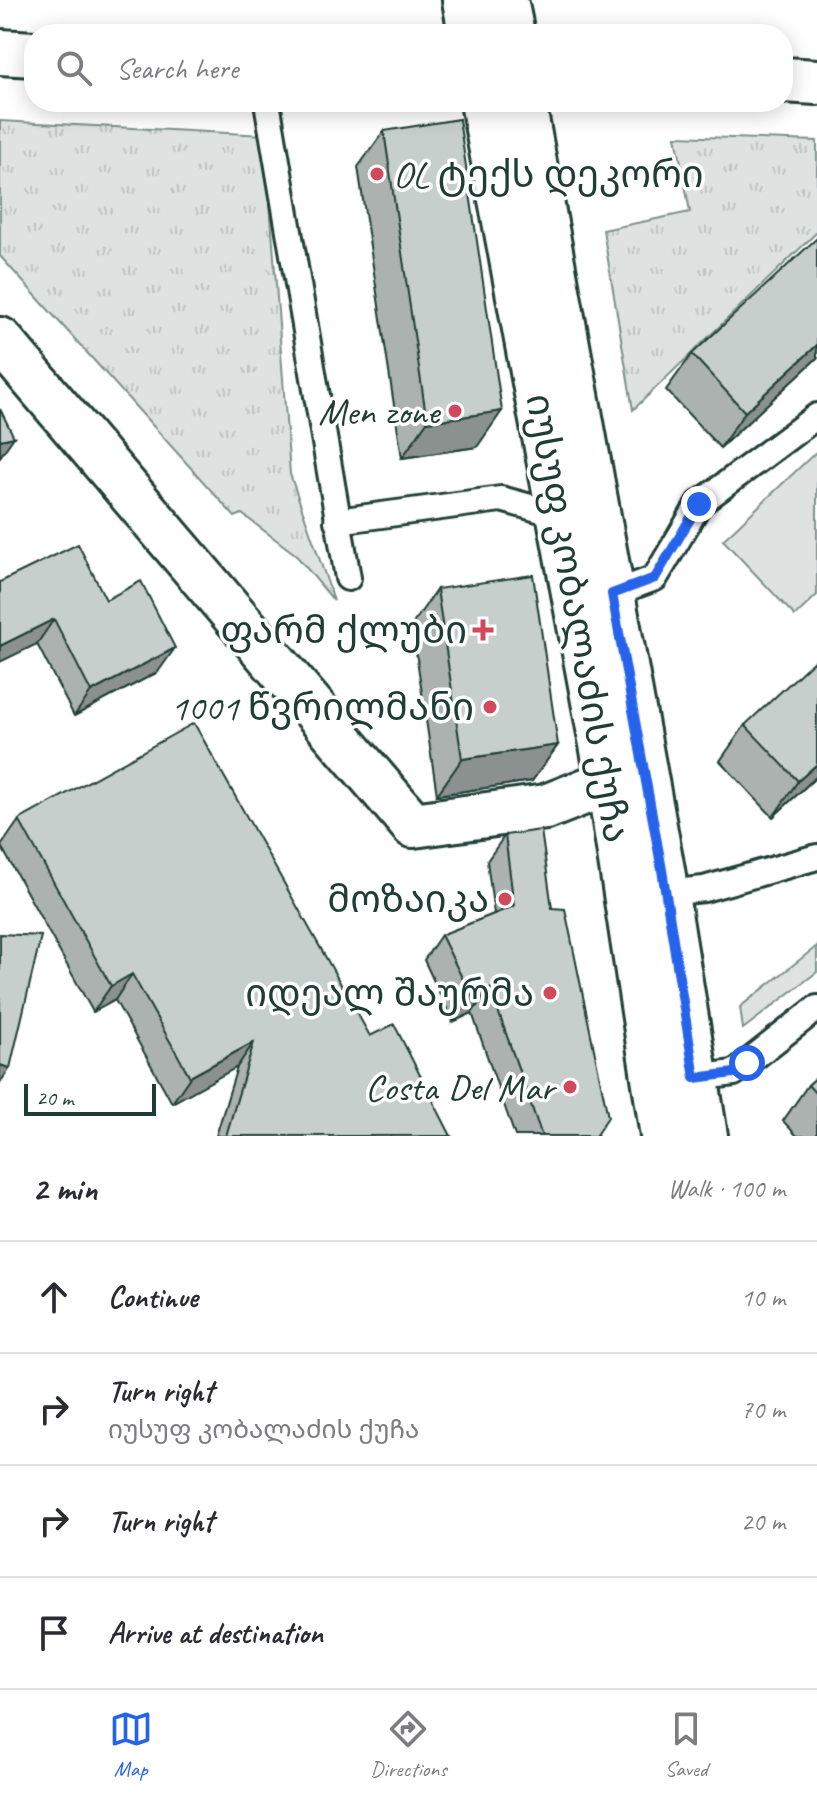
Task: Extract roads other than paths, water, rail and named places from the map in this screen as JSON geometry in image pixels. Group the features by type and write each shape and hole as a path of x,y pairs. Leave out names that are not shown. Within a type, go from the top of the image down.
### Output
{"street":[{"path":"465,0 469,24"},
{"path":"505,0 510,24"},
{"path":"0,52 24,53"},
{"path":"793,81 817,82"},
{"name":"იუსუფ კობალაძის ქუჩა","path":"485,112 609,782 663,1136"},
{"name":"იუსუფ კობალაძის ქუჩა","path":"525,112 665,893 705,1136"},
{"path":"0,340 413,825 546,807 609,782"}],"lane":[{"path":"269,112 348,578"},
{"path":"612,594 655,578 699,504 817,416"},
{"path":"337,521 501,499 560,515"},
{"path":"665,893 704,889 817,857"},
{"path":"695,1078 734,1073 817,1008"}],"place":[{"name":"OL ტექს დეკორი","path":"377,174"},
{"name":"Men zone","path":"455,411"},
{"name":"ფარმ ქლუბი","path":"483,630"},
{"name":"1001 წვრილმანი","path":"490,707"},
{"name":"მოზაიკა","path":"505,899"},
{"name":"იდეალ შაურმა","path":"550,993"},
{"name":"Costa Del Mar","path":"570,1087"}]}
